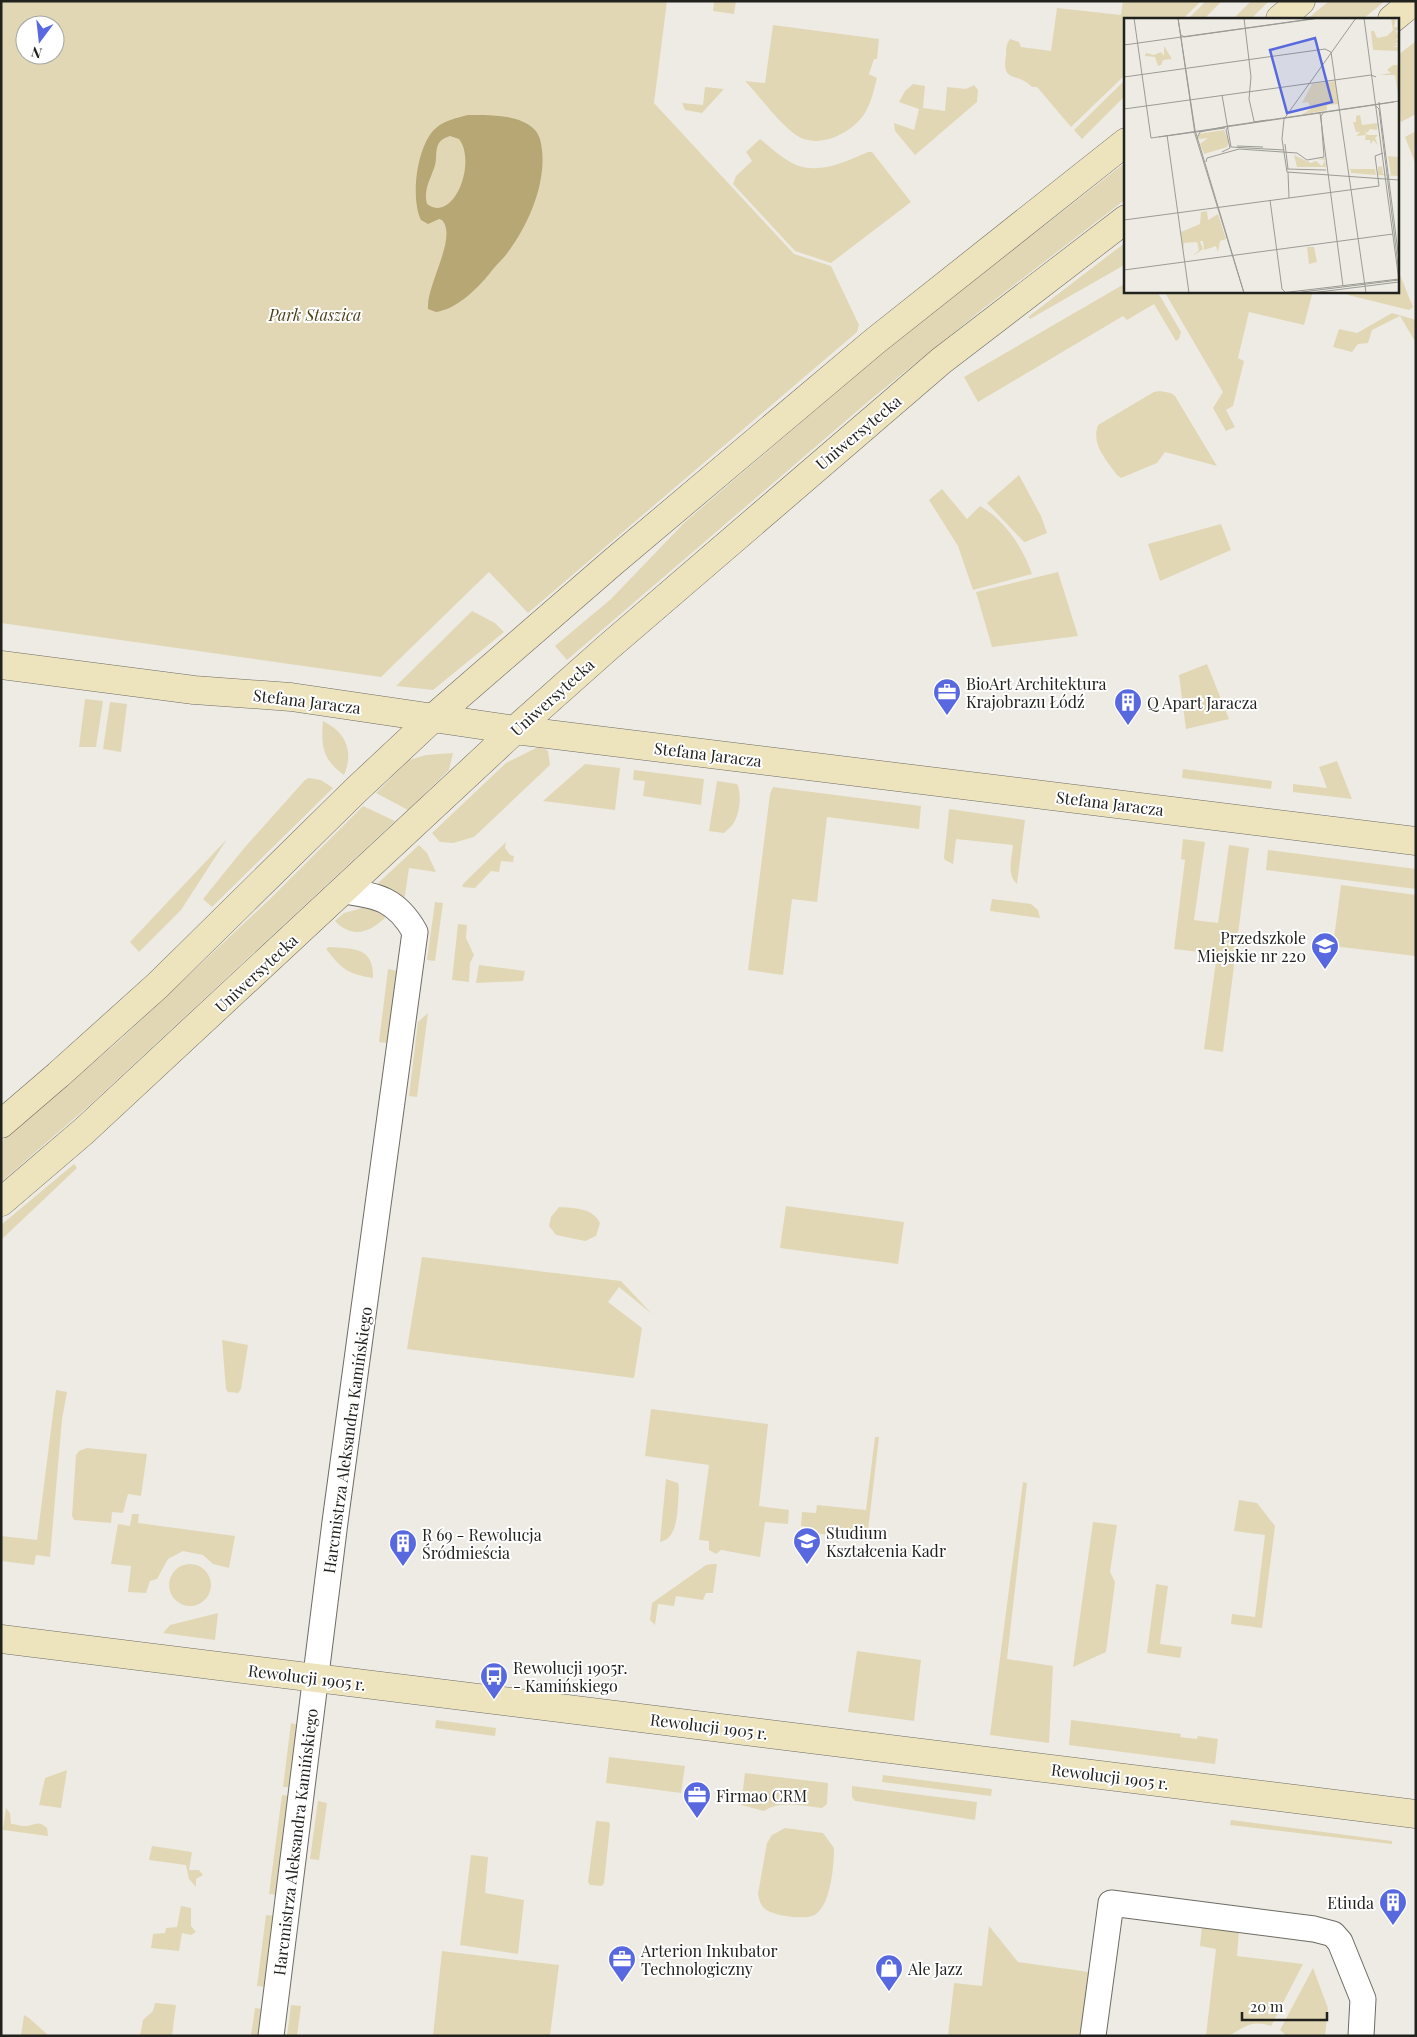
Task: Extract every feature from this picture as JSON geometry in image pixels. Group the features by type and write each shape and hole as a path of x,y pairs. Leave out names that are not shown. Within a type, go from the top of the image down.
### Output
{"main road":[{"path":"1393,18 1414,1"},
{"path":"1,1124 158,985 355,791 433,718 875,341 1124,144"},
{"name":"Uniwersytecka","path":"1,1202 84,1132 515,730 727,544 941,362 1124,221"},
{"name":"Stefana Jaracza","path":"1,665 194,690 291,697 515,730 1416,841"},
{"name":"Rewolucji 1905 r.","path":"1,1639 1416,1814"}],"street":[{"name":"Harcmistrza Aleksandra Kamińskiego","path":"271,2036 315,1678 415,932 400,910 387,901 343,891"},
{"path":"1093,2036 1111,1903 1333,1934 1340,1942 1364,1998 1361,2036"}],"green space":[{"name":"Park Staszica","path":"1,1 667,1 654,103 794,254 831,266 859,325 857,332 528,613 489,572 381,677 1,623"},
{"path":"714,1 736,1 734,14 713,11"},
{"path":"1123,1 1201,1 1184,18 1124,18 1124,76 1071,127 1037,87 1032,87 1027,82 1008,74 1006,70 1006,49 1010,39 1019,42 1021,47 1051,51 1057,8 1121,15"},
{"path":"1206,1 1222,1 1205,18 1189,18"},
{"path":"1251,1 1269,1 1252,18 1234,18"},
{"path":"1329,1 1385,1 1364,18 1308,18"},
{"path":"773,25 879,39 877,59 874,59 869,74 877,78 873,94 866,111 854,126 835,137 825,140 805,139 796,135 783,123 745,81 765,83"},
{"path":"1416,41 1416,114 1401,122 1400,120 1400,53"},
{"path":"1124,81 1124,97 1082,139 1074,130"},
{"path":"913,84 925,86 923,108 945,111 947,87 966,89 974,85 978,90 977,102 915,155 895,131 894,123 914,130 919,109 899,102 905,91"},
{"path":"705,87 724,89 702,113 685,110 682,103 703,105"},
{"path":"1416,131 1416,165 1405,137"},
{"path":"760,139 788,161 802,167 821,168 831,166 872,152 911,202 831,263 795,251 733,184 736,176 752,161 746,152"},
{"path":"1124,164 1124,201 984,308 870,400 567,660 555,646 611,599 685,522 899,339"},
{"path":"1124,244 1124,265 1030,319 1028,317"},
{"path":"1400,275 1413,307 1409,310 1348,295 1349,292 1400,292"},
{"path":"1124,284 1124,292 1158,292 1181,332 1179,339 1176,341 1154,304 1127,320 1123,316 978,402 964,377"},
{"path":"1165,292 1313,292 1304,325 1249,312 1238,358 1244,361 1233,406 1226,410 1235,427 1226,431 1213,408 1223,392"},
{"path":"1392,313 1416,320 1416,343 1400,316 1372,330 1368,343 1358,344 1352,352 1333,347 1339,329 1357,333"},
{"path":"1154,392 1171,393 1175,396 1217,466 1165,452 1157,463 1121,478 1101,452 1096,439 1098,425"},
{"path":"1019,475 1041,516 1047,533 1025,542 987,503"},
{"path":"942,489 967,519 980,506 997,519 1024,554 1032,574 973,590 958,546 929,500"},
{"path":"1221,524 1231,550 1160,581 1148,544"},
{"path":"1058,572 1078,636 992,647 976,592"},
{"path":"472,611 495,623 504,632 433,690 396,686"},
{"path":"1207,664 1229,719 1186,729 1179,675"},
{"path":"85,699 103,701 96,747 79,747"},
{"path":"110,702 127,704 121,752 103,749"},
{"path":"323,721 331,725 346,743 348,758 344,775 331,763 324,751 322,738"},
{"path":"538,747 548,751 550,765 474,837 453,843 440,842 432,833 506,763"},
{"path":"453,753 449,770 408,810 376,793 409,760 426,755"},
{"path":"1337,761 1352,799 1293,792 1293,784 1327,788 1319,767"},
{"path":"585,764 620,768 615,810 543,801"},
{"path":"1183,769 1272,781 1271,789 1182,778"},
{"path":"634,770 704,779 701,805 643,796 645,781 633,780"},
{"path":"309,778 321,780 333,788 212,907 203,899 245,847 305,780"},
{"path":"717,781 737,784 739,788 737,815 732,825 724,833 709,831"},
{"path":"773,787 921,806 919,829 827,817 817,902 792,899 783,975 748,970 770,794"},
{"path":"363,806 395,821 92,1103 1,1182 1,1142 120,1040 272,897"},
{"path":"949,809 1025,820 1017,884 1011,871 1013,845 956,839 953,864 945,860"},
{"path":"227,839 181,910 139,952 130,942"},
{"path":"1183,839 1205,842 1194,920 1218,923 1229,845 1249,848 1223,1052 1204,1049 1217,954 1174,949 1185,860 1181,859"},
{"path":"506,842 505,848 510,855 514,856 513,862 501,861 499,872 491,871 475,888 462,887 463,884"},
{"path":"419,845 427,853 436,872 409,868 404,902 375,886"},
{"path":"1268,850 1416,869 1416,889 1266,870"},
{"path":"1341,885 1416,895 1415,956 1333,946"},
{"path":"992,899 1031,904 1038,910 1040,918 990,911"},
{"path":"435,902 443,903 435,961 427,960"},
{"path":"362,908 371,909 387,916 368,930 361,932 348,930 341,927 335,921 344,913"},
{"path":"458,924 467,925 466,938 474,955 470,963 469,982 452,980"},
{"path":"329,947 354,949 366,955 370,960 373,978 357,975 346,970 326,949"},
{"path":"479,965 525,971 523,981 476,983"},
{"path":"388,969 397,971 387,1043 379,1042"},
{"path":"428,1013 417,1097 409,1096 418,1022"},
{"path":"74,1164 77,1168 1,1240 1,1225"},
{"path":"786,1206 904,1222 898,1264 780,1248"},
{"path":"559,1207 582,1210 593,1214 600,1223 596,1236 585,1241 556,1235 549,1226 551,1217"},
{"path":"422,1257 621,1281 652,1314 619,1287 608,1302 642,1328 634,1378 407,1349"},
{"path":"222,1340 248,1345 241,1389 238,1393 228,1392 226,1389"},
{"path":"56,1390 67,1392 62,1419 50,1557 36,1555 34,1565 1,1561 1,1536 37,1540"},
{"path":"651,1409 768,1424 759,1506 789,1510 788,1524 765,1522 760,1557 721,1550 716,1554 709,1550 709,1541 699,1540 709,1465 645,1456"},
{"path":"875,1437 879,1437 867,1539 812,1533 812,1528 801,1526 802,1512 816,1513 817,1505 866,1510"},
{"path":"87,1448 147,1454 141,1496 128,1494 123,1513 112,1512 111,1523 74,1520 72,1516 76,1455 79,1451"},
{"path":"666,1479 678,1483 677,1512 671,1534 660,1542"},
{"path":"1023,1482 1027,1483 1007,1659 1053,1666 1049,1743 990,1735"},
{"path":"1239,1500 1257,1503 1275,1526 1262,1628 1231,1624 1232,1614 1255,1617 1265,1535 1234,1531"},
{"path":"132,1514 139,1514 138,1523 235,1536 229,1568 213,1564 203,1555 183,1551 168,1559 157,1579 150,1581 146,1593 128,1592 131,1566 111,1564 118,1524 130,1526"},
{"path":"1093,1522 1117,1525 1110,1572 1115,1582 1106,1652 1073,1667"},
{"path":"190,1564 205,1570 211,1585 205,1600 190,1606 175,1600 169,1585 175,1570"},
{"path":"717,1564 713,1593 706,1593 703,1600 676,1596 674,1606 658,1604 655,1625 650,1620 652,1603 706,1565"},
{"path":"1156,1584 1168,1586 1160,1644 1182,1647 1180,1658 1147,1653"},
{"path":"218,1613 215,1640 163,1633 170,1625"},
{"path":"857,1651 921,1660 914,1721 848,1712"},
{"path":"436,1720 496,1728 495,1736 435,1728"},
{"path":"1071,1720 1181,1734 1180,1737 1197,1739 1198,1736 1218,1739 1215,1764 1069,1745"},
{"path":"291,1723 299,1725 291,1787 283,1787"},
{"path":"609,1757 685,1766 681,1793 606,1783"},
{"path":"67,1770 61,1808 39,1805 45,1778"},
{"path":"745,1773 828,1783 827,1804 822,1808 785,1805 764,1811 741,1805"},
{"path":"883,1775 992,1789 991,1796 882,1782"},
{"path":"852,1786 977,1802 975,1820 855,1801 852,1797"},
{"path":"282,1795 290,1796 277,1895 269,1894"},
{"path":"318,1801 327,1803 319,1860 310,1859"},
{"path":"6,1808 10,1813 11,1824 28,1826 41,1824 47,1828 48,1836 3,1830"},
{"path":"1231,1820 1392,1841 1392,1844 1230,1825"},
{"path":"596,1821 609,1822 610,1825 604,1883 602,1886 590,1885 588,1882"},
{"path":"785,1828 823,1833 834,1848 828,1893 821,1909 812,1916 798,1917 774,1913 764,1908 759,1900 758,1894 767,1843 772,1835"},
{"path":"152,1846 192,1852 189,1870 199,1870 203,1875 196,1879 196,1887 189,1879 186,1865 149,1860"},
{"path":"471,1855 488,1857 485,1893 524,1900 518,1954 460,1945"},
{"path":"181,1906 191,1908 191,1926 196,1932 191,1935 182,1933 179,1951 151,1948 153,1934 165,1933 166,1928 177,1927"},
{"path":"266,1915 275,1916 266,1987 257,1986"},
{"path":"989,1926 1018,1962 1089,1972 1081,2036 948,2036 954,1983 982,1986"},
{"path":"1202,1926 1239,1931 1237,1956 1303,1964 1271,2026 1254,2024 1228,2036 1206,2036 1216,1949 1200,1946"},
{"path":"442,1951 559,1965 550,2036 433,2036"},
{"path":"1313,1968 1328,2008 1325,2036 1287,2036 1280,2030"},
{"path":"155,2003 176,2005 172,2036 140,2036 143,2020 153,2011"},
{"path":"291,2005 301,2006 297,2036 287,2036"},
{"path":"255,2008 262,2009 259,2036 251,2036"},
{"path":"24,2015 29,2018 49,2036 21,2036"}],"shaded area":[{"path":"468,115 503,116 520,120 534,129 539,136 542,147 541,178 533,206 521,233 505,256 479,285 459,303 436,312 428,309 429,299 444,249 446,228 442,220 439,219 428,224 421,220 416,199 417,172 424,146 436,128 443,123","holes":["450,136 459,139 464,149 465,162 460,188 446,206 437,208 427,204 426,194 435,165 439,143 442,139"]}],"place":[{"name":"BioArt Architektura Krajobrazu Łódź","path":"947,716"},
{"name":"Q Apart Jaracza","path":"1128,726"},
{"name":"Przedszkole Miejskie nr 220","path":"1325,970"},
{"name":"Studium Kształcenia Kadr","path":"807,1565"},
{"name":"R 69 - Rewolucja Śródmieścia","path":"403,1567"},
{"name":"Rewolucji 1905r. - Kamińskiego","path":"494,1700"},
{"name":"Firmao CRM","path":"697,1819"},
{"name":"Etiuda","path":"1393,1926"},
{"name":"Arterion Inkubator Technologiczny","path":"622,1983"},
{"name":"Ale Jazz","path":"889,1992"}]}
